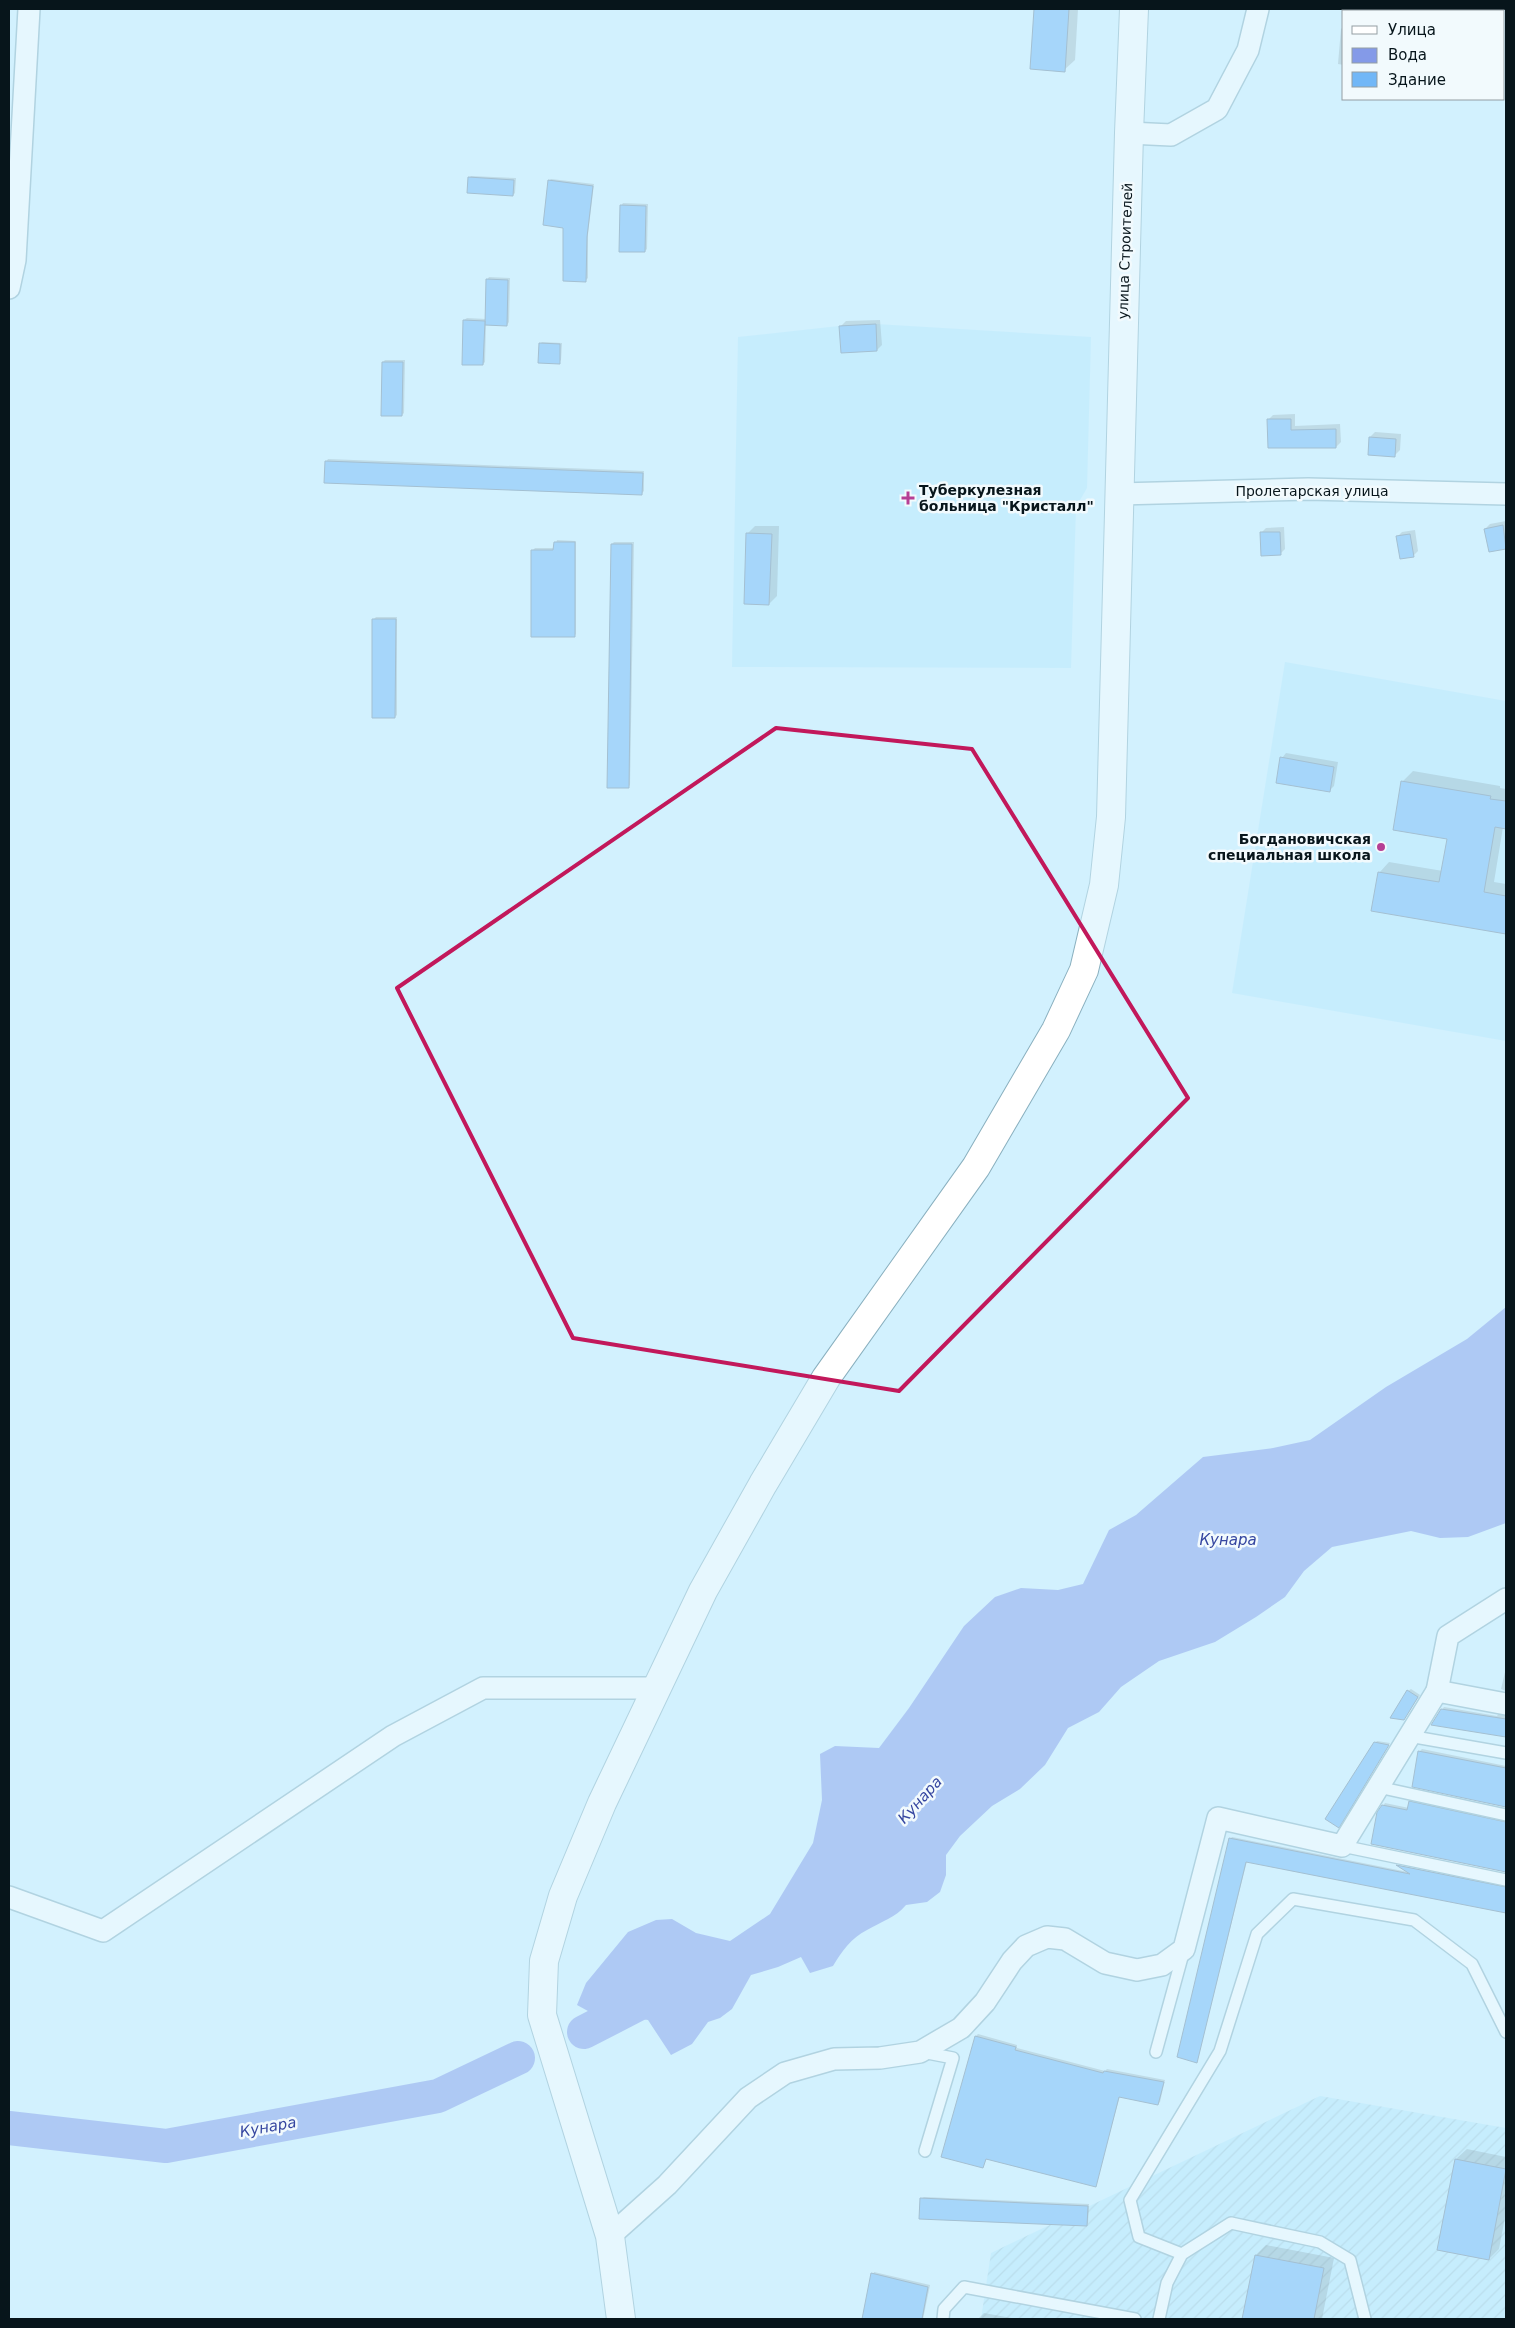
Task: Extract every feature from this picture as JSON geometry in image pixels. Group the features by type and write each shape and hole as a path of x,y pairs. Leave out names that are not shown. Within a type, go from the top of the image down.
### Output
{"street":[{"path":"9,288 15,260 29,9"},
{"name":"улица Строителей","path":"621,2319 610,2236 542,2016 544,1961 563,1896 602,1803 703,1590 762,1484 826,1378 976,1167 1056,1030 1084,970 1104,885 1111,817 1134,9"},
{"path":"1129,133 1171,135 1217,109 1248,50 1258,9"},
{"name":"Пролетарская улица","path":"1119,494 1308,489 1506,494"},
{"path":"610,2236 667,2185 748,2098 784,2073 834,2059 880,2058 920,2052 962,2028 985,2002 1012,1961 1026,1946 1047,1938 1065,1939 1105,1963 1137,1970 1162,1965 1184,1949 1218,1818 1342,1846 1437,1691 1448,1636 1506,1598"},
{"path":"9,1897 103,1931 392,1736 483,1688 658,1688"},
{"path":"1437,1691 1506,1704"}],"lane":[{"path":"1409,1736 1506,1753"},
{"path":"1378,1788 1506,1815"},
{"path":"1342,1846 1506,1880"},
{"path":"1182,2254 1139,2237 1130,2200 1220,2051 1257,1934 1293,1899 1414,1920 1472,1964 1506,2032"},
{"path":"1156,2052 1184,1949"},
{"path":"920,2052 953,2058 925,2151"},
{"path":"1159,2319 1167,2283 1182,2254 1230,2223 1320,2242 1350,2260 1365,2319"},
{"path":"942,2319 944,2310 964,2286 1135,2319"}],"highlighted area":[{"path":"776,728 972,749 1188,1098 899,1391 573,1338 397,988"}],"shaded area":[{"name":"Туберкулезная больница \"Кристалл\"","path":"876,324 1091,337 1087,488 1076,507 1071,668 732,667 738,337"},
{"name":"Богдановичская специальная школа","path":"1285,662 1506,701 1506,1041 1232,993"},
{"path":"1320,2096 1506,2128 1506,2319 981,2319 991,2253"}],"water":[{"name":"Кунара","path":"1506,1307 1506,1523 1468,1537 1440,1538 1411,1531 1332,1547 1304,1571 1285,1597 1256,1617 1215,1642 1159,1661 1121,1687 1099,1712 1068,1728 1045,1765 1020,1789 992,1806 960,1836 946,1855 946,1875 940,1892 927,1902 906,1905 893,1916 861,1933 847,1945 833,1966 810,1973 801,1957 778,1967 751,1975 732,2009 720,2018 708,2022 692,2044 671,2055 648,2020 629,2017 608,2022 577,2005 586,1983 628,1932 656,1920 672,1919 696,1933 730,1941 770,1914 813,1843 822,1800 820,1754 835,1746 879,1748 909,1708 964,1626 995,1597 1021,1588 1058,1590 1083,1584 1109,1530 1136,1515 1203,1457 1273,1448 1310,1440 1386,1387 1467,1339"}],"building":[{"path":"1034,9 1069,9 1065,72 1030,69"},
{"path":"468,177 514,180 513,196 467,193"},
{"path":"548,180 593,186 587,237 586,282 563,281 563,228 543,225"},
{"path":"620,205 646,206 645,252 619,252"},
{"path":"486,279 508,280 507,326 485,325"},
{"path":"463,320 485,321 483,365 462,365"},
{"path":"876,324 877,351 841,353 839,326"},
{"path":"539,343 560,344 560,364 538,363"},
{"path":"382,362 403,362 402,416 381,416"},
{"path":"1267,419 1291,419 1291,430 1336,429 1336,448 1268,448"},
{"path":"1369,437 1396,439 1395,457 1368,455"},
{"path":"325,461 643,473 642,495 324,483"},
{"path":"1503,525 1506,549 1489,552 1484,529"},
{"path":"1260,532 1280,532 1281,555 1261,556"},
{"path":"746,533 772,534 769,605 744,604"},
{"path":"1410,534 1414,557 1400,559 1396,536"},
{"path":"554,542 575,542 575,637 531,637 531,550 553,550"},
{"path":"611,544 632,544 629,788 607,788"},
{"path":"372,619 396,619 395,718 372,718"},
{"path":"1280,757 1334,767 1330,792 1276,783"},
{"path":"1401,781 1491,796 1490,799 1506,801 1506,829 1495,827 1484,892 1506,896 1506,934 1371,911 1378,872 1439,882 1447,839 1393,830"},
{"path":"1407,1690 1418,1697 1404,1720 1390,1718"},
{"path":"1441,1709 1506,1719 1506,1737 1431,1725"},
{"path":"1374,1742 1389,1745 1339,1828 1325,1819"},
{"path":"1418,1751 1506,1768 1506,1807 1412,1787"},
{"path":"1409,1801 1506,1822 1506,1872 1371,1844 1377,1812 1382,1805 1407,1810"},
{"path":"1229,1838 1410,1874 1396,1865 1506,1887 1506,1913 1246,1862 1197,2063 1177,2057"},
{"path":"975,2036 1016,2047 1015,2050 1103,2073 1104,2071 1164,2082 1158,2105 1119,2097 1096,2187 986,2159 983,2168 941,2157"},
{"path":"1455,2159 1506,2169 1489,2260 1437,2250"},
{"path":"920,2198 1088,2206 1087,2226 919,2219"},
{"path":"1255,2255 1324,2268 1314,2319 1242,2319"},
{"path":"871,2273 928,2287 922,2319 862,2319"}],"waterway":[{"name":"Кунара","path":"584,2032 646,2000"},
{"name":"Кунара","path":"9,2128 166,2146 438,2096 518,2058"}],"place":[{"name":"Туберкулезная больница \"Кристалл\"","path":"908,498"},
{"name":"Богдановичская специальная школа","path":"1381,847"}]}
